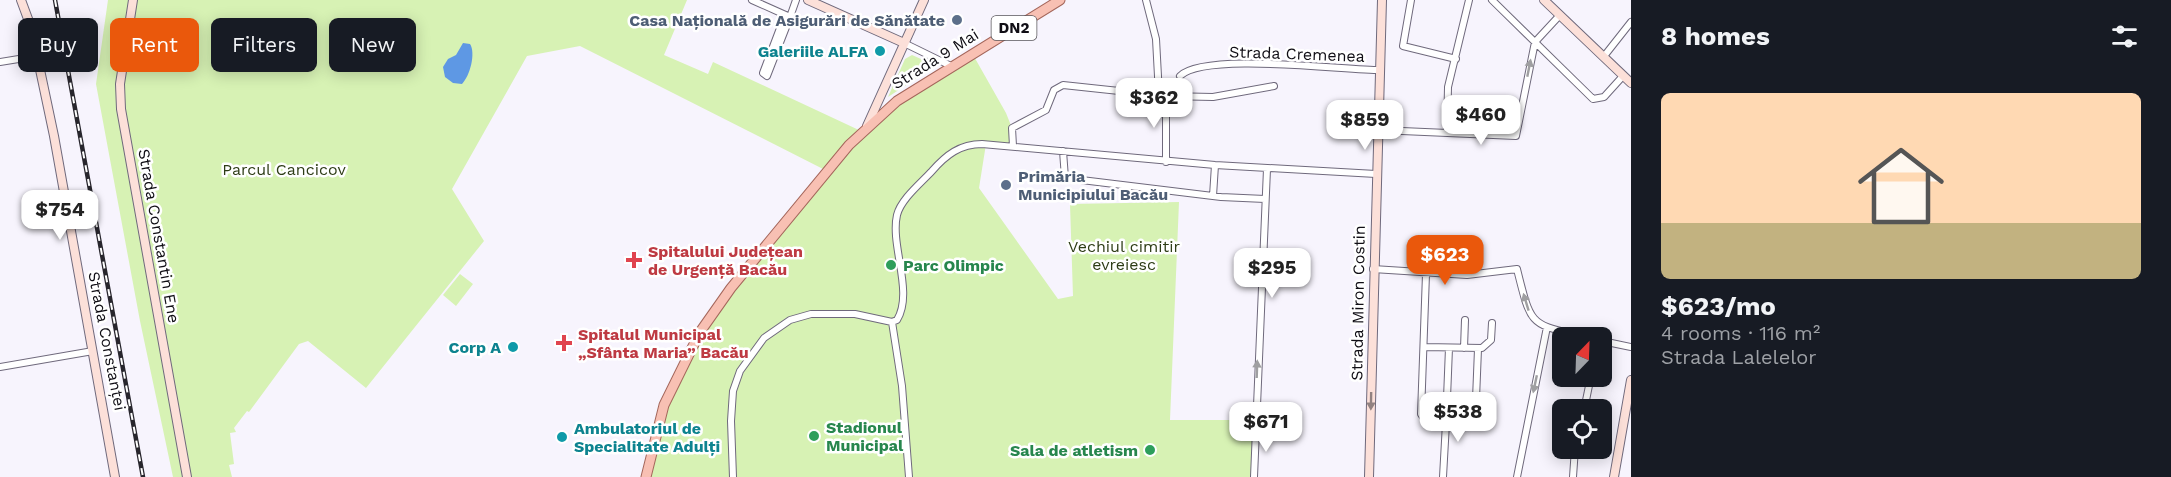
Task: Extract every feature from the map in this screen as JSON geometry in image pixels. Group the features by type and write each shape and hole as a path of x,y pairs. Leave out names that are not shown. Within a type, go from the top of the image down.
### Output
{"main road":[{"name":"Strada 9 Mai","path":"864,129 897,101 1060,0"},
{"name":"DN2","path":"646,477 664,405 700,332 768,242 864,129"}],"street":[{"name":"Strada Constanței","path":"21,0 26,18"},
{"name":"Strada Constantin Ene","path":"133,0 120,84 121,110 187,477"},
{"path":"752,0 788,16"},
{"path":"788,16 767,76 763,74 788,16 796,0"},
{"path":"808,0 951,66"},
{"path":"864,129 924,0"},
{"path":"1146,0 1156,39 1166,162"},
{"name":"Strada Miron Costin","path":"1369,477 1382,0"},
{"path":"1411,0 1403,46 1455,59"},
{"path":"1491,0 1593,99 1604,97 1623,76"},
{"path":"1544,0 1605,55 1631,83"},
{"path":"1447,132 1448,87 1469,1"},
{"path":"1379,130 1516,136 1534,42 1560,15"},
{"path":"1605,55 1631,22"},
{"path":"0,62 18,59"},
{"name":"Strada Cremenea","path":"1180,76 1193,68 1232,63 1380,70"},
{"name":"Strada Constanței","path":"40,72 115,477"},
{"path":"1013,146 1012,128 1046,110 1054,90 1063,85 1162,96 1213,97 1274,86"},
{"path":"733,477 731,421 734,391 740,370 764,338 790,321 812,314 855,314 892,322 897,320 902,312 897,221 905,201 942,160 959,148 982,144 1166,162 1376,174"},
{"path":"1063,151 1065,178 1214,196 1264,199"},
{"path":"1214,196 1215,165"},
{"path":"1254,477 1267,169"},
{"path":"1373,269 1467,275 1517,269 1527,309 1532,318 1552,328"},
{"path":"1426,274 1422,414 1425,420 1486,425"},
{"path":"1464,348 1465,320"},
{"path":"892,322 902,386 909,477"},
{"path":"1424,347 1478,349 1490,343 1492,323"},
{"path":"1517,477 1547,327"},
{"path":"1612,342 1631,347"},
{"path":"1443,477 1449,348"},
{"path":"1475,424 1478,349"},
{"path":"0,367 93,351"},
{"path":"1614,477 1631,380"},
{"path":"1573,477 1574,459"}],"green space":[{"path":"108,0 687,0 664,55 708,74 713,62 861,131 972,53 1006,113 1012,128 1013,146 986,144 979,188 1058,299 1073,296 1070,204 1179,202 1170,420 1255,420 1254,477 646,477 656,433 700,332 827,171 580,46 527,56 452,189 484,241 366,388 308,341 299,344 249,412 247,411 234,428 236,432 230,433 234,464 229,465 232,477 173,477 140,321 96,84"},
{"path":"912,55 930,63 932,68 888,97 905,59"},
{"path":"460,274 473,284 456,306 443,295"}],"water":[{"path":"463,43 470,44 472,48 471,64 462,84 453,83 445,77 443,67 448,59 456,55"}],"railway":[{"path":"55,0 143,477"}],"place":[{"name":"Casa Națională de Asigurări de Sănătate","path":"957,20"},
{"name":"Galeriile ALFA","path":"880,51"},
{"name":"Primăria Municipiului Bacău","path":"1006,185"},
{"name":"Spitalului Județean de Urgență Bacău","path":"634,260"},
{"name":"Parc Olimpic","path":"891,265"},
{"name":"Spitalul Municipal „Sfânta Maria” Bacău","path":"564,343"},
{"name":"Corp A","path":"513,347"},
{"name":"Stadionul Municipal","path":"814,436"},
{"name":"Ambulatoriul de Specialitate Adulți","path":"562,437"},
{"name":"Sala de atletism","path":"1150,450"}],"park label":[{"name":"Parcul Cancicov","path":"284,169"},
{"name":"Vechiul cimitir evreiesc","path":"1124,255"}]}
